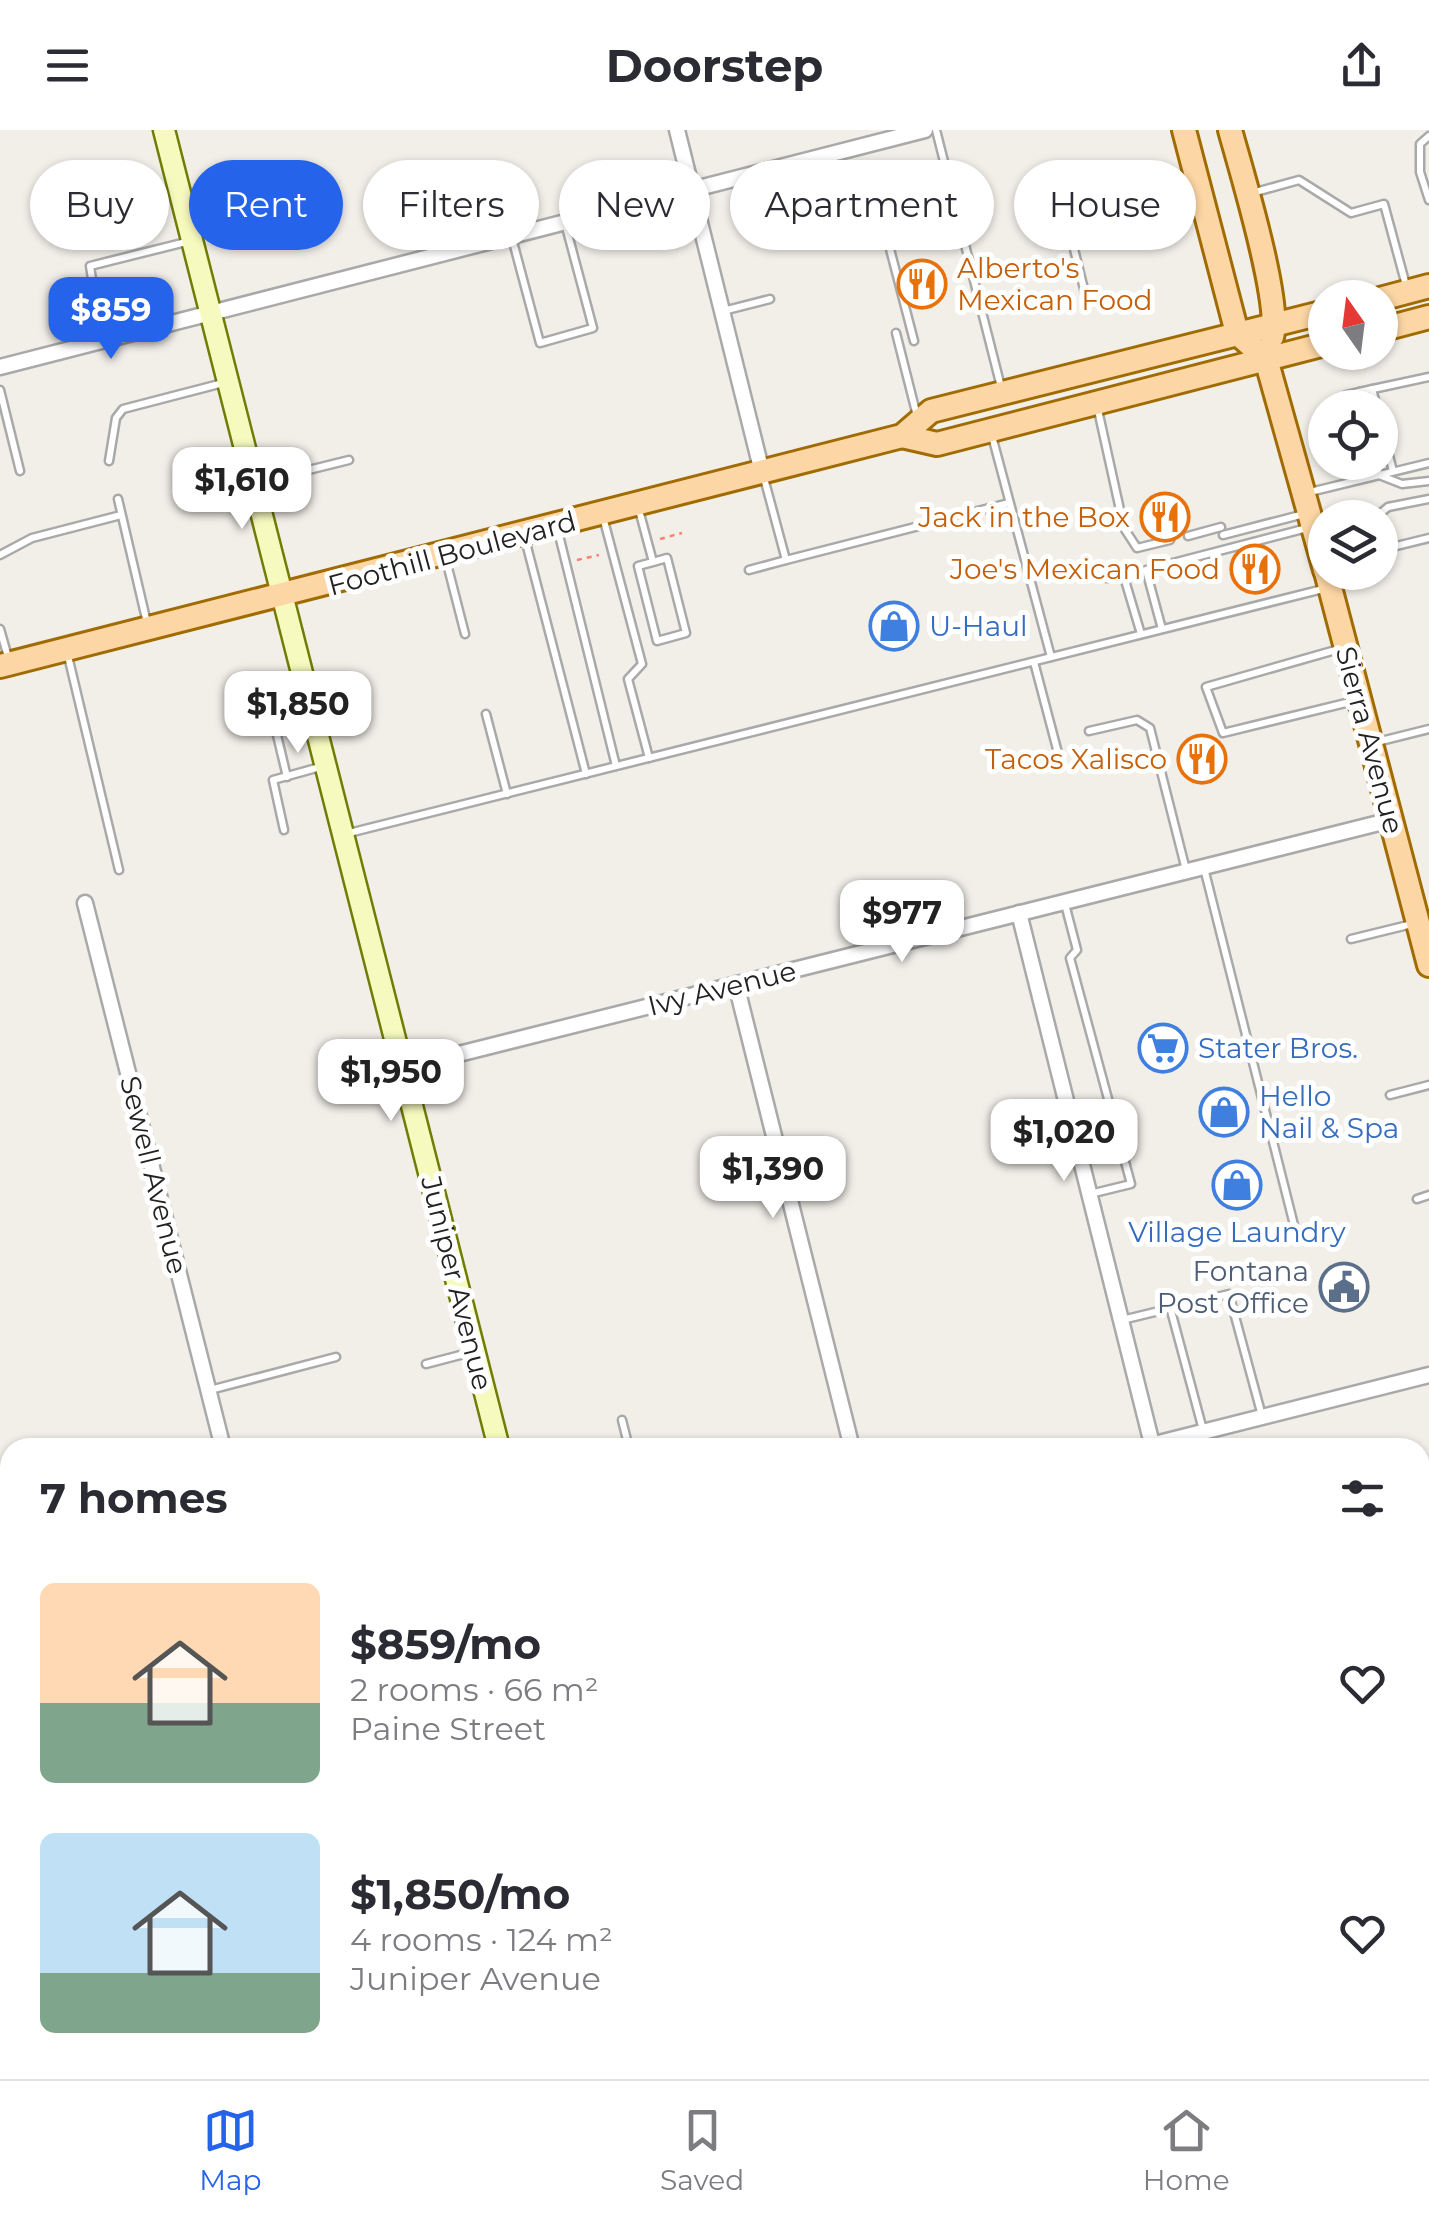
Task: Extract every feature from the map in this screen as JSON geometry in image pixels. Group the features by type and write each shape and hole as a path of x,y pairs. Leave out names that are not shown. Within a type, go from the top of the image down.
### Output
{"main road":[{"path":"1184,130 1237,333 1266,359 1276,324 1230,130"},
{"name":"Foothill Boulevard","path":"5,665 284,597 762,472 910,429 931,411 1308,316"},
{"path":"1398,327 1428,321"},
{"name":"Foothill Boulevard","path":"910,429 937,444 1308,348"},
{"name":"Sierra Avenue","path":"1266,359 1308,507"},
{"name":"Sierra Avenue","path":"1331,590 1429,964"}],"street":[{"name":"Juniper Avenue","path":"164,130 189,228"},
{"path":"677,130 684,160"},
{"path":"710,185 925,130"},
{"name":"Juniper Avenue","path":"195,250 496,1438"},
{"path":"0,368 461,250"},
{"path":"707,250 762,472"},
{"name":"Ivy Avenue","path":"403,1068 1391,820"},
{"name":"Sewell Avenue","path":"86,903 221,1438"},
{"path":"1019,913 1120,1320 1143,1438"},
{"path":"736,984 850,1438"},
{"path":"1196,1438 1262,1417 1429,1376"}],"lane":[{"path":"936,130 944,160"},
{"path":"1429,136 1420,144 1420,172 1429,200"},
{"path":"1246,194 1299,180 1350,213 1384,204 1419,289"},
{"path":"1196,204 1202,202"},
{"path":"101,342 90,266 189,241"},
{"path":"515,250 540,343 594,328 573,250"},
{"path":"890,250 914,341"},
{"path":"967,250 1002,393"},
{"path":"1074,250 1086,298"},
{"path":"722,311 770,300"},
{"path":"896,333 910,429"},
{"path":"1372,390 1428,380"},
{"path":"108,462 116,418 123,409 228,382"},
{"path":"0,390 20,471"},
{"path":"1096,403 1116,478 1124,528 1136,548 1170,540"},
{"path":"990,430 1052,657"},
{"path":"255,483 348,460"},
{"path":"1398,471 1429,463"},
{"path":"762,472 786,560"},
{"path":"1328,500 1363,480"},
{"path":"1392,480 1402,484 1429,481"},
{"path":"118,500 148,630"},
{"path":"1398,505 1429,500"},
{"path":"749,570 1009,503"},
{"path":"638,504 653,562"},
{"path":"1188,536 1308,511"},
{"path":"1162,629 1146,570 1308,511"},
{"path":"602,513 642,664 628,679 649,758"},
{"path":"0,555 32,538 121,515"},
{"path":"556,525 616,766"},
{"path":"524,534 586,774"},
{"path":"1398,546 1429,538"},
{"path":"444,554 465,634"},
{"path":"667,558 686,633 657,640 638,566 653,562 667,558"},
{"path":"1106,578 1124,577 1142,634"},
{"path":"344,834 1162,629 1308,578"},
{"path":"0,630 5,665"},
{"path":"1345,647 1206,687 1223,733 1359,700"},
{"path":"67,650 119,870"},
{"path":"1034,662 1058,753"},
{"path":"266,690 287,776"},
{"path":"486,714 507,794"},
{"path":"1089,731 1136,720 1150,728 1186,872"},
{"path":"1371,744 1429,729"},
{"path":"284,830 273,780 326,766"},
{"path":"1204,867 1295,1229"},
{"path":"1065,902 1077,950 1070,958 1130,1184 1089,1194"},
{"path":"1350,939 1418,922"},
{"path":"1390,1095 1429,1085"},
{"path":"1417,1199 1429,1196"},
{"path":"1120,1320 1229,1294 1262,1417"},
{"path":"1170,1307 1196,1438"},
{"path":"426,1364 474,1351"},
{"path":"209,1391 336,1357"},
{"path":"622,1420 626,1438"}],"place":[{"name":"Alberto's Mexican Food","path":"922,284"},
{"name":"Jack in the Box","path":"1165,517"},
{"name":"Joe's Mexican Food","path":"1255,569"},
{"name":"U-Haul","path":"894,626"},
{"name":"Tacos Xalisco","path":"1202,759"},
{"name":"Stater Bros.","path":"1163,1048"},
{"name":"Hello Nail & Spa","path":"1224,1112"},
{"name":"Village Laundry","path":"1237,1185"},
{"name":"Fontana Post Office","path":"1344,1287"}]}
